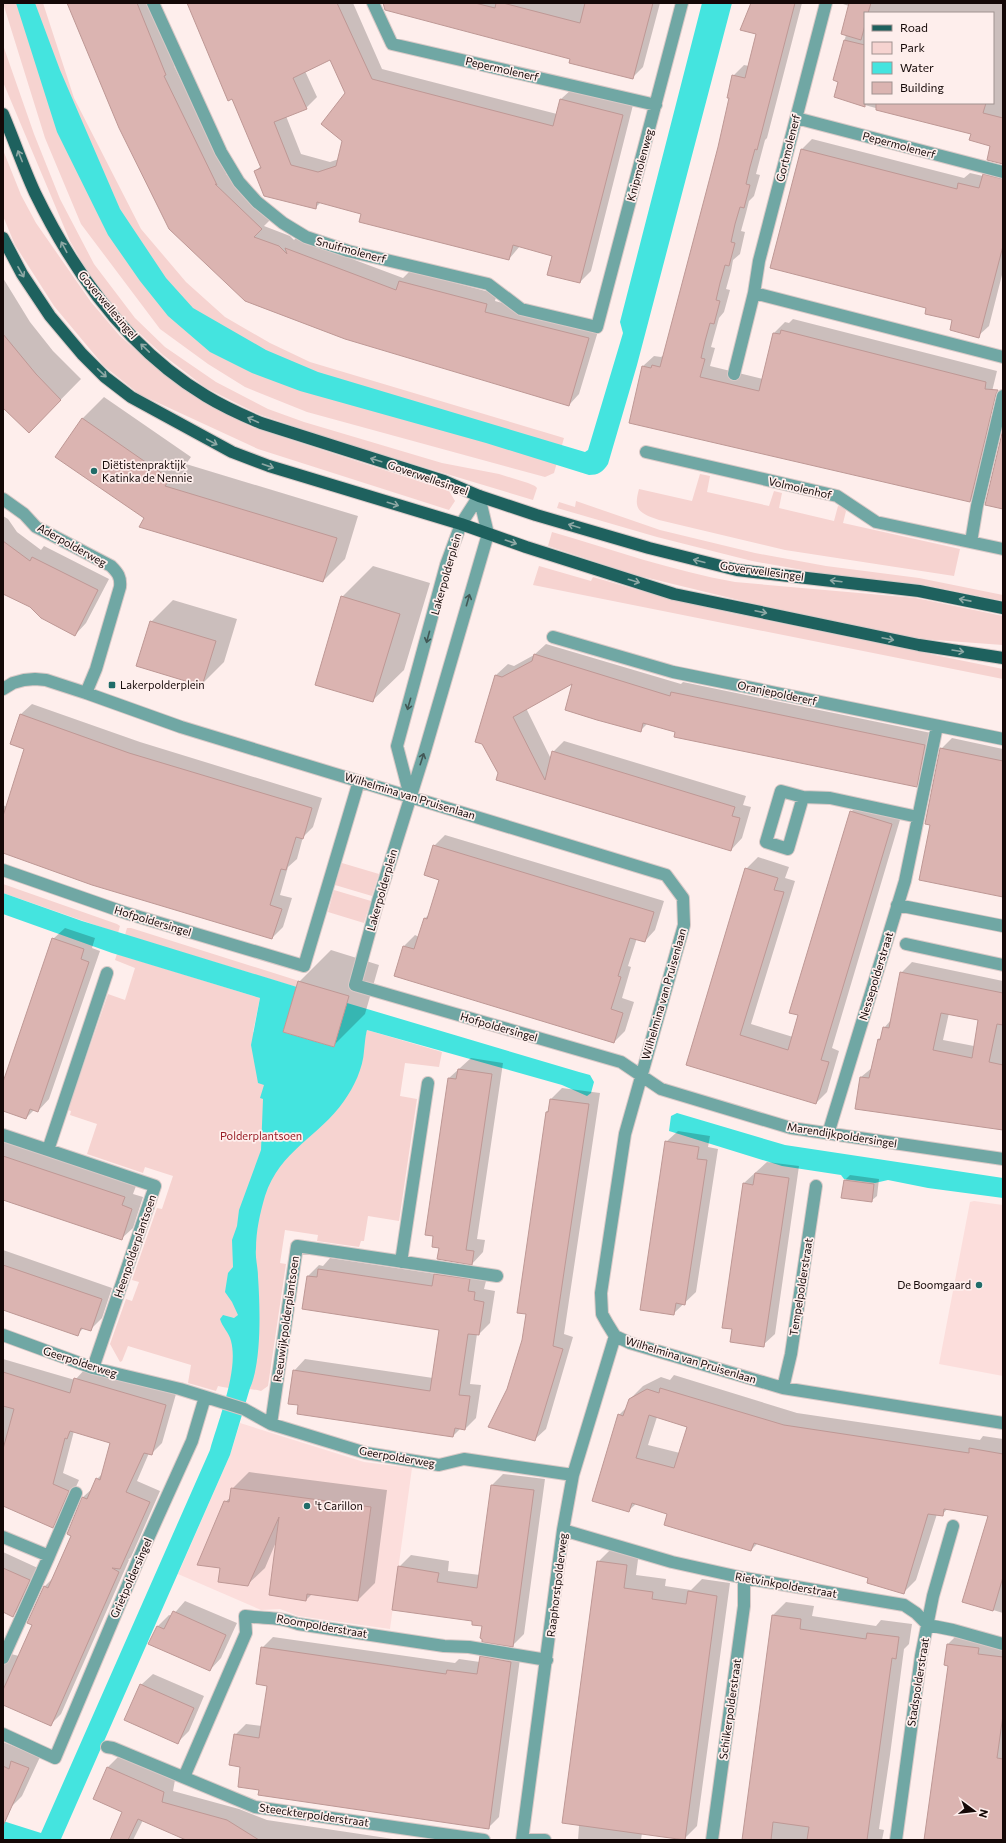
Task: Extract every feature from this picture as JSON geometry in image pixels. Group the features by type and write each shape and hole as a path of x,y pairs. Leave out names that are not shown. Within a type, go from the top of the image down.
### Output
{"main road":[{"name":"Goverwellesingel","path":"3,114 35,192 72,261 122,327 159,362 206,396 260,423 444,481 479,496 649,548 737,570 919,591 1003,608"},
{"path":"3,238 22,274 50,316 82,354 105,377 131,397 232,452 269,466 461,524 674,594 919,645 1003,658"}],"street":[{"name":"Snuifmolenerf","path":"153,3 221,152 239,182 257,202 283,223 306,237 348,251 488,284 521,309 597,327"},
{"name":"Pepermolenerf","path":"373,3 392,44 656,105"},
{"name":"Knipmolenweg","path":"597,327 682,3"},
{"name":"Gortmolenerf","path":"734,374 754,293 759,261 826,3"},
{"name":"Pepermolenerf","path":"796,118 1003,172"},
{"path":"754,293 1003,357"},
{"path":"971,542 977,506 1003,396"},
{"name":"Volmolenhof","path":"646,452 837,496 876,522 1003,549"},
{"name":"Lakerpolderplein","path":"410,796 397,746 446,565 461,524 479,496"},
{"name":"Lakerpolderplein","path":"355,985 488,534 479,496"},
{"name":"Aderpolderweg","path":"3,499 24,514 36,527 54,538 111,566 118,572 121,579 96,669 86,693"},
{"name":"Oranjepoldererf","path":"553,637 674,672 1003,739"},
{"name":"Wilhelmina van Pruisenlaan","path":"3,689 13,683 35,679 46,680 181,727 666,875 683,898 684,925 625,1134 601,1293 602,1314 615,1336 630,1343 783,1388 1003,1423"},
{"name":"Nessepolderstraat","path":"828,1134 904,881 937,726"},
{"name":"Hofpoldersingel","path":"3,870 126,913 304,966 359,781"},
{"path":"803,797 788,849 766,842 781,791 803,797 830,798 918,817"},
{"path":"897,906 1003,926"},
{"path":"906,944 1003,964"},
{"path":"48,1150 107,973"},
{"name":"Hofpoldersingel","path":"355,985 621,1062 641,1075"},
{"name":"Marendijkpoldersingel","path":"641,1075 661,1089 790,1128 1003,1160"},
{"path":"401,1262 428,1083"},
{"name":"Heenpolderplantsoen","path":"3,1135 155,1186 93,1368"},
{"name":"Tempelpolderstraat","path":"783,1388 791,1354 816,1186"},
{"name":"Reeuwijkpolderplantsoen","path":"271,1424 297,1246 497,1276"},
{"name":"Geerpolderweg","path":"3,1335 93,1368 180,1390 244,1409 271,1424 366,1453 439,1465 464,1459 573,1475"},
{"name":"Raaphorstpolderweg","path":"523,1840 563,1530 573,1475 615,1336"},
{"name":"Grietpoldersingel","path":"3,1734 55,1758 136,1563 192,1441 205,1397"},
{"path":"3,1658 76,1493"},
{"name":"Stadspolderstraat","path":"896,1840 921,1656 933,1596 954,1526"},
{"name":"Rietvinkpolderstraat","path":"563,1530 672,1562 744,1578 904,1605 916,1613 928,1625"},
{"path":"3,1537 49,1556"},
{"name":"Schilkerpolderstraat","path":"712,1840 744,1606 744,1578"},
{"name":"Roompolderstraat","path":"184,1777 246,1633 245,1616 261,1618 279,1617 298,1624 444,1646 469,1647 547,1660"},
{"path":"928,1625 953,1630 1003,1644"},
{"name":"Steeckterpolderstraat","path":"107,1748 113,1748 254,1807 484,1840"},
{"path":"523,1840 545,1840"}],"shaded area":[{"name":"De Boomgaard","path":"974,1201 1003,1205 1003,1376 939,1364 970,1202"},
{"name":"'t Carillon","path":"240,1423 364,1462 412,1468 390,1629 298,1616 280,1609 261,1610 178,1574 230,1455"}],"green space":[{"path":"3,3 43,3 74,98 141,229 186,282 225,317 270,343 310,362 564,438 554,473 545,477 307,412 245,387 208,364 160,329 81,224 45,138"},
{"path":"3,45 34,134 60,199 94,264 135,318 165,347 216,382 268,409 304,422 442,463 499,474 528,483 537,488 533,500 350,445 258,414 206,388 163,355 126,321 89,275 70,241 3,82"},
{"path":"3,150 21,195 36,223 91,302 120,336 163,374 204,402 254,428 449,491 455,501 449,510 258,449 139,394 104,366 54,306 15,245 3,216"},
{"path":"700,474 710,476 707,492 769,506 774,491 782,493 779,508 834,521 838,506 843,507 846,511 843,523 960,549 954,576 785,550 659,520 642,513 639,510 637,506 637,496 639,489 692,501"},
{"path":"576,501 660,530 755,553 826,566 919,578 1003,595 1003,601 918,584 825,574 752,561 657,537 557,508 559,502 575,507"},
{"path":"552,532 666,566 735,582 916,598 1003,616 1003,645 921,639 755,604 636,575 548,546"},
{"path":"539,566 591,581 593,577 669,599 730,613 1003,669 1003,679 533,585"},
{"path":"342,863 379,874 372,896 335,885"},
{"path":"3,884 117,924 120,926 118,933 3,893"},
{"path":"334,890 371,901 364,923 328,912"},
{"path":"127,928 299,981 296,987 125,935"},
{"name":"Polderplantsoen","path":"117,954 260,998 253,1032 361,1063 367,1030 442,1052 439,1067 405,1063 400,1096 417,1099 399,1221 368,1216 364,1241 361,1241 359,1247 317,1241 318,1235 285,1230 280,1263 286,1264 268,1386 261,1391 218,1386 216,1391 188,1383 191,1365 128,1346 122,1361 120,1362 110,1344 126,1299 132,1301 139,1282 132,1280 157,1208 162,1209 173,1176 145,1167 143,1173 87,1154 97,1124 70,1115 71,1111 68,1110 108,994 125,1000 135,968 115,960"}],"water":[{"path":"16,3 35,3 60,70 120,209 166,278 193,308 266,350 318,372 585,452 588,450 623,333 620,322 702,3 732,3 637,365 606,467 600,472 589,475 486,443 300,391 252,373 210,352 168,316 140,281 108,235 57,132"},
{"path":"3,893 82,921 297,987 283,1032 334,1047 347,1003 590,1075 594,1082 591,1093 587,1096 562,1085 367,1030 362,1064 348,1096 334,1114 290,1155 280,1167 265,1196 261,1209 256,1242 260,1318 257,1363 230,1455 61,1839 65,1840 3,1840 3,1821 41,1833 210,1450 230,1381 233,1353 229,1335 220,1319 223,1315 234,1318 238,1315 225,1292 228,1273 233,1267 232,1240 237,1226 239,1210 261,1150 263,1099 260,1098 264,1085 258,1083 251,1045 260,998 112,953 3,914"},
{"path":"677,1113 785,1145 1003,1178 1003,1198 928,1188 888,1180 875,1183 844,1179 841,1175 782,1166 669,1131 671,1116"}],"building":[{"path":"67,3 137,3 166,75 164,76 217,185 215,184 262,229 254,237 279,246 287,254 285,248 396,290 399,281 487,304 485,312 589,338 569,406 345,339 245,301 169,229 119,128"},
{"path":"187,3 337,3 372,79 553,126 560,99 623,115 580,283 547,275 552,256 513,245 509,260 359,222 361,214 317,202 316,209 264,196 254,171 261,168 232,99 228,101","holes":["330,60 345,93 321,124 342,141 336,166 318,172 291,165 274,122 307,109 293,78"]},
{"path":"383,3 475,3 495,8 496,3 503,3 580,23 585,3 653,3 633,79 569,63 570,59 385,10"},
{"path":"751,3 795,3 757,150 755,149 750,167 746,184 750,185 744,208 740,207 735,224 731,242 735,243 729,266 725,265 720,283 716,300 720,301 714,324 710,323 705,341 701,358 705,359 700,377 759,391 773,333 780,334 781,330 986,382 985,389 998,390 970,502 629,423 642,366 651,368 652,365 660,367 718,147 729,98 727,98 732,75 745,78 756,34 740,30"},
{"path":"849,3 871,3 868,12 864,12 864,29 861,40 841,34"},
{"path":"844,40 864,45 865,107 834,97 838,82 833,80"},
{"path":"876,104 986,104 983,113 1003,118 1003,164 987,160 990,146 969,140 971,134 876,110"},
{"path":"801,149 957,189 958,183 979,188 983,174 1003,179 1003,246 979,338 950,330 952,320 925,314 926,308 770,268"},
{"path":"3,334 36,374 61,400 29,433 3,408"},
{"path":"82,418 170,479 165,486 337,538 323,582 139,527 144,518 55,457"},
{"path":"1003,429 1003,509 985,505"},
{"path":"3,541 30,561 32,557 98,590 75,636 41,618 30,607 3,594"},
{"path":"341,596 400,614 373,702 315,685"},
{"path":"150,621 216,641 202,686 136,666"},
{"path":"534,654 670,696 671,692 925,745 917,787 674,737 675,732 643,723 641,732 597,720 565,710 572,684 513,717 545,780 552,751 735,807 732,816 740,818 731,851 496,780 498,773 482,744 475,742 495,675 502,677 532,661"},
{"path":"20,714 129,753 312,808 303,839 296,837 286,870 281,869 270,905 282,909 272,939 92,885 3,853 3,816 24,749 10,744"},
{"path":"940,748 1003,761 1003,897 919,880 930,825 925,824"},
{"path":"850,811 892,824 821,1060 829,1062 816,1104 686,1065 745,868 778,878 774,890 784,892 740,1035 788,1050 798,1015 789,1013"},
{"path":"433,845 654,912 645,942 630,938 618,976 621,977 611,1009 623,1013 614,1043 394,976 403,946 414,949 424,918 427,919 439,880 424,875"},
{"path":"52,938 84,949 81,959 89,962 38,1112 30,1109 26,1119 3,1111 3,1082"},
{"path":"900,972 1003,993 1003,1025 997,1024 989,1062 1003,1065 1003,1130 855,1109 860,1077 869,1078 878,1039 880,1040 883,1027 889,1028","holes":["941,1013 978,1020 972,1058 933,1050"]},
{"path":"298,981 349,996 334,1047 283,1032"},
{"path":"458,1069 492,1074 466,1250 474,1251 472,1265 437,1259 439,1248 432,1247 433,1236 425,1235 448,1078 456,1079"},
{"path":"550,1099 589,1104 553,1346 563,1349 535,1441 488,1427 507,1389 522,1340 526,1314 517,1313 546,1112 548,1112"},
{"path":"665,1141 699,1147 697,1159 707,1160 685,1305 676,1303 674,1315 640,1310"},
{"path":"3,1156 125,1197 122,1205 132,1209 122,1240 3,1200"},
{"path":"755,1173 789,1178 764,1347 730,1342 732,1329 722,1328 743,1183 753,1185"},
{"path":"844,1180 874,1184 872,1202 841,1198"},
{"path":"3,1265 102,1299 91,1331 81,1328 78,1336 3,1310"},
{"path":"318,1269 432,1286 434,1274 470,1279 468,1291 475,1292 474,1300 484,1302 479,1335 468,1334 459,1395 470,1396 465,1430 455,1428 453,1437 297,1414 298,1405 288,1404 293,1370 430,1391 439,1330 302,1309 307,1276 317,1277"},
{"path":"3,1372 70,1393 74,1378 166,1405 152,1455 144,1453 126,1492 150,1502 120,1569 112,1568 119,1572 51,1726 3,1705 3,1690 32,1625 27,1623 44,1586 48,1588 71,1536 67,1534 82,1497 87,1499 96,1478 100,1480 110,1443 70,1431 67,1439 65,1438 53,1484 69,1491 53,1528 3,1506 3,1449 14,1409 3,1406"},
{"path":"660,1388 784,1425 969,1453 969,1448 1003,1454 1003,1577 993,1611 962,1602 988,1516 944,1509 943,1516 928,1514 904,1594 867,1583 868,1578 754,1543 751,1551 664,1525 667,1514 632,1503 629,1512 592,1501 618,1414 623,1416 629,1399 647,1389 659,1393","holes":["649,1415 687,1427 674,1468 636,1458"]},
{"path":"491,1485 534,1490 513,1647 482,1642 482,1639 480,1638 482,1626 472,1625 472,1621 392,1610 398,1566 439,1573 437,1582 477,1588"},
{"path":"231,1488 371,1507 358,1601 307,1594 306,1601 269,1595 279,1517 248,1586 218,1582 220,1568 197,1565 224,1501 229,1502"},
{"path":"597,1561 627,1565 624,1588 653,1592 652,1599 686,1604 688,1591 717,1596 685,1840 562,1823"},
{"path":"3,1568 30,1580 13,1617 3,1612"},
{"path":"173,1611 226,1635 210,1671 148,1644 157,1626 164,1629"},
{"path":"772,1615 801,1619 800,1629 866,1639 867,1633 899,1637 896,1659 892,1658 867,1840 807,1840 809,1827 773,1822 771,1840 742,1840"},
{"path":"947,1644 979,1648 978,1654 1003,1657 1003,1715 997,1758 1003,1759 1003,1840 924,1840 948,1666 944,1665"},
{"path":"261,1647 446,1674 447,1670 477,1674 480,1656 511,1662 489,1829 258,1795 259,1790 238,1787 240,1767 229,1765 234,1734 259,1738 267,1686 256,1684"},
{"path":"140,1684 194,1708 178,1744 124,1720"},
{"path":"11,1761 29,1768 3,1826 3,1766 9,1769"},
{"path":"107,1767 164,1792 162,1802 227,1820 259,1840 186,1840 138,1819 128,1840 110,1840 122,1812 93,1799"}],"place":[{"name":"Diëtistenpraktijk Katinka de Nennie","path":"94,471"},
{"name":"Lakerpolderplein","path":"112,685"},
{"name":"De Boomgaard","path":"979,1285"},
{"name":"'t Carillon","path":"307,1506"}]}
